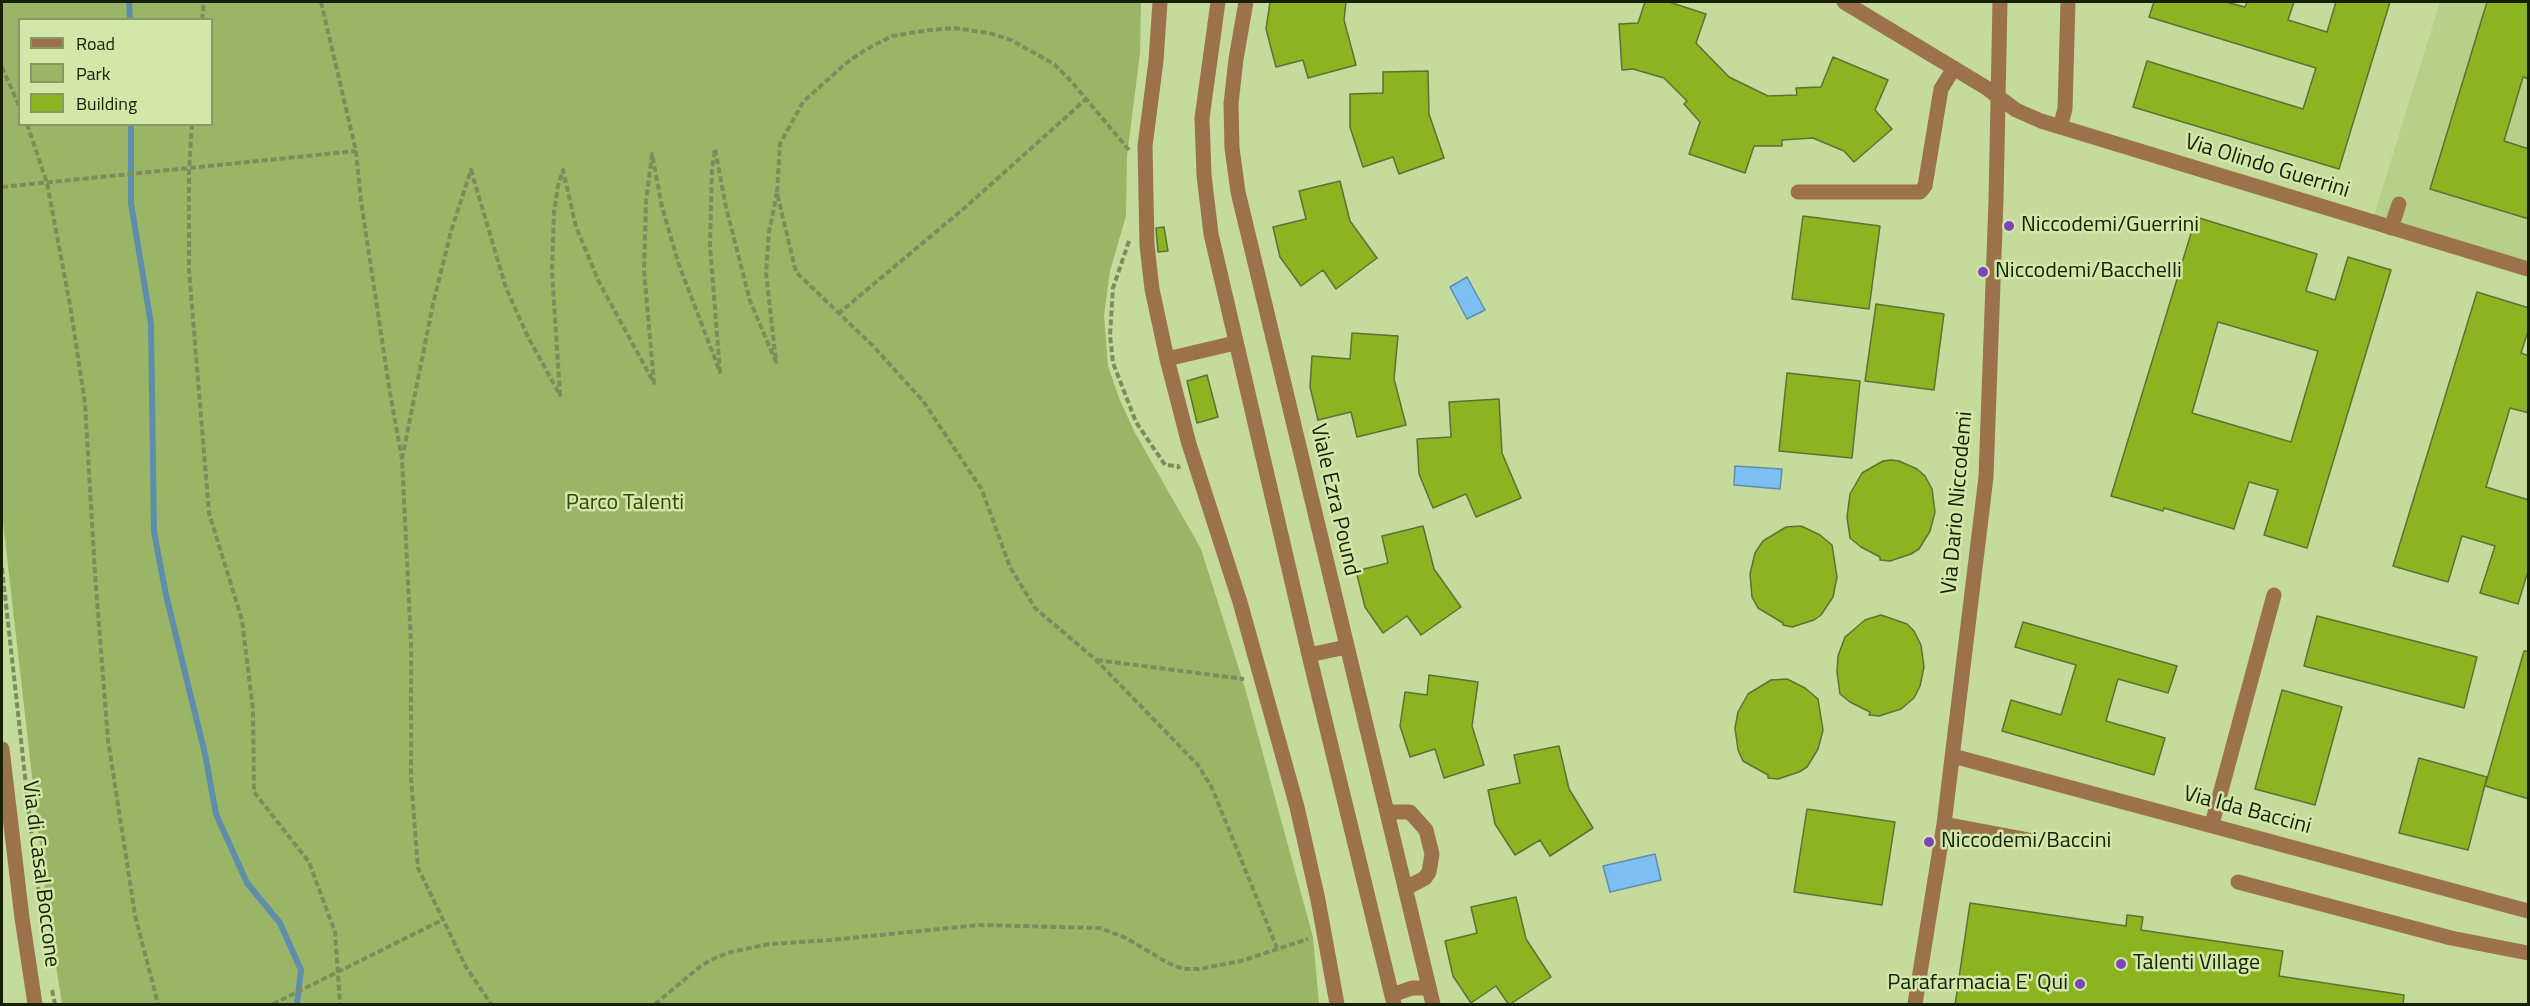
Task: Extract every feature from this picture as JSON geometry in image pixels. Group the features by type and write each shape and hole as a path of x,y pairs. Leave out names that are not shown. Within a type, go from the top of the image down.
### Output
{"street":[{"path":"1160,2 1156,61 1145,146 1147,245 1152,289 1189,444 1240,602 1297,807 1320,910 1337,1005"},
{"path":"1218,2 1203,98 1203,157 1211,234 1309,655 1393,1000 1412,988 1430,988"},
{"name":"Viale Ezra Pound","path":"1246,2 1231,104 1232,148 1238,192 1433,1005"},
{"name":"Via Olindo Guerrini","path":"1844,2 2025,114 2060,127 2529,269"},
{"name":"Via Dario Niccodemi","path":"1915,1005 1944,824 1986,477 2000,2"},
{"path":"2060,127 2065,109 2068,2"},
{"path":"1798,192 1920,192 1925,186 1941,90 1954,68"},
{"path":"2391,228 2399,204"},
{"path":"1167,359 1235,343"},
{"path":"2212,825 2274,595"},
{"path":"1309,655 1346,647"},
{"name":"Via di Casal Boccone","path":"2,749 35,1005"},
{"name":"Via Ida Baccini","path":"1953,756 2529,911"},
{"path":"1387,812 1410,812 1423,825 1432,854 1429,872 1425,878 1406,888"},
{"path":"1944,824 2029,840"},
{"path":"2238,882 2451,938 2529,953"}],"path":[{"path":"202,18 204,2"},
{"path":"321,2 356,152 361,201 402,459 411,643 411,779 418,868 466,967 491,1005"},
{"path":"402,459 433,304 451,231 471,170 485,224 506,288 528,337 560,395 552,271 554,212 563,170 576,227 599,282 654,383 644,270 646,202 652,154 662,207 679,265 720,372 710,246 712,168 715,149 728,217 750,301 776,362 766,273 769,232 777,193 780,144 803,102 845,64 892,36 954,28 989,33 1011,40 1054,64 1132,154"},
{"path":"2,67 18,103"},
{"path":"838,314 968,205 1086,99"},
{"path":"28,126 47,183 70,305 85,403 94,574 108,740 135,915 158,1005"},
{"path":"192,126 189,170 189,270 209,513 242,620 253,710 254,792 309,862 335,932 340,1005"},
{"path":"2,187 356,152"},
{"path":"777,193 796,272 873,346 923,401 982,490 1010,567 1035,608 1096,660 1198,765 1212,788 1277,948"},
{"path":"2,568 46,948"},
{"path":"1096,660 1248,680"},
{"path":"273,1005 442,920"},
{"path":"656,1005 702,965 731,952 769,944 979,925 1101,928 1126,938 1168,963 1183,969 1217,967 1313,937"},
{"path":"50,981 55,1005"}],"shaded area":[{"path":"2440,2 2528,2 2528,264 2373,219"}],"green space":[{"name":"Parco Talenti","path":"2,2 1141,2 1140,53 1127,156 1126,216 1110,271 1104,315 1108,366 1134,431 1201,549 1245,688 1313,937 1319,1004 62,1004 47,908 2,513"}],"water":[{"path":"1467,277 1485,310 1467,319 1450,287"},
{"path":"1735,466 1782,469 1780,489 1734,485"},
{"path":"1655,854 1661,880 1610,892 1603,866"}],"building":[{"path":"1270,2 1346,2 1344,20 1356,65 1308,78 1303,60 1276,67 1266,29"},
{"path":"1645,2 1669,2 1706,14 1696,43 1729,77 1768,96 1797,95 1796,88 1821,87 1833,57 1888,80 1875,110 1892,129 1854,162 1844,151 1813,138 1782,140 1782,146 1754,146 1745,173 1689,154 1700,122 1684,104 1687,101 1664,78 1633,69 1622,70 1619,24 1638,23"},
{"path":"2154,2 2226,2 2245,7 2247,2 2294,2 2288,20 2327,32 2336,2 2390,2 2339,169 2133,107 2147,61 2303,109 2316,68 2149,17"},
{"path":"2487,2 2529,2 2529,79 2523,77 2504,141 2529,149 2529,219 2430,189"},
{"path":"1428,71 1429,114 1444,158 1399,174 1393,157 1363,167 1350,127 1350,94 1383,93 1383,72"},
{"path":"1340,181 1350,221 1377,258 1336,289 1323,270 1301,286 1280,257 1273,227 1306,219 1299,191"},
{"path":"1803,216 1880,226 1869,309 1792,299"},
{"path":"2196,217 2317,254 2306,291 2335,300 2348,257 2391,270 2307,548 2264,535 2278,490 2249,482 2234,529 2164,508 2163,511 2111,496","holes":["2218,322 2318,351 2291,442 2192,413"]},
{"path":"1164,227 1168,251 1158,252 1156,228"},
{"path":"2477,292 2529,308 2529,328 2521,353 2529,356 2529,413 2510,408 2486,487 2529,500 2529,568 2518,604 2480,593 2495,546 2462,536 2448,582 2393,566"},
{"path":"1876,304 1944,314 1934,390 1865,381"},
{"path":"1352,333 1398,336 1394,379 1406,425 1357,437 1351,412 1318,420 1310,387 1312,356 1350,359"},
{"path":"1787,373 1860,381 1852,458 1779,451"},
{"path":"1207,375 1218,417 1197,423 1187,381"},
{"path":"1499,399 1502,453 1521,498 1476,517 1466,494 1433,508 1419,474 1417,439 1451,437 1449,402"},
{"path":"1891,460 1917,469 1925,476 1932,489 1935,512 1930,531 1919,549 1890,561 1880,560 1880,557 1850,538 1847,517 1850,494 1862,473 1883,461"},
{"path":"1423,526 1434,569 1461,607 1421,635 1407,616 1383,633 1365,607 1356,571 1388,563 1382,536"},
{"path":"1801,526 1820,535 1832,545 1837,577 1833,597 1821,615 1814,620 1792,627 1783,625 1758,608 1752,597 1750,574 1755,553 1763,541 1786,527"},
{"path":"1881,615 1907,624 1914,631 1921,645 1924,667 1920,686 1914,698 1901,709 1879,716 1869,715 1870,712 1840,694 1837,672 1838,656 1845,637 1865,620"},
{"path":"2317,616 2477,657 2464,708 2304,666"},
{"path":"2023,622 2177,666 2168,693 2118,679 2106,721 2165,738 2154,775 2002,731 2011,700 2061,715 2076,665 2015,647"},
{"path":"2524,651 2529,651 2529,799 2485,786"},
{"path":"1429,675 1478,682 1472,726 1484,765 1444,778 1435,749 1410,757 1400,726 1405,692 1427,695"},
{"path":"1787,679 1805,688 1818,699 1823,730 1818,749 1807,767 1778,779 1768,778 1768,775 1743,761 1738,750 1735,728 1738,712 1748,694 1771,680"},
{"path":"2282,690 2342,707 2315,805 2255,789"},
{"path":"1559,746 1569,789 1593,828 1550,856 1540,840 1515,855 1495,824 1488,790 1520,783 1514,755"},
{"path":"2419,758 2487,777 2468,850 2399,833"},
{"path":"1807,809 1895,822 1882,905 1794,892"},
{"path":"1516,897 1526,939 1551,977 1509,1005 1496,986 1471,1003 1453,976 1445,941 1477,933 1471,907"},
{"name":"Talenti Village","path":"1970,903 2126,926 2127,915 2143,917 2141,930 2283,951 2279,976 2404,995 2403,1005 1955,1005"}],"waterway":[{"path":"129,2 130,18"},
{"path":"131,126 131,203 151,324 154,532 166,595 205,754 216,814 247,883 280,923 301,970 297,1004"}],"place":[{"name":"Niccodemi/Guerrini","path":"2009,226"},
{"name":"Niccodemi/Bacchelli","path":"1983,272"},
{"name":"Niccodemi/Baccini","path":"1929,842"},
{"name":"Talenti Village","path":"2121,964"},
{"name":"Parafarmacia E' Qui","path":"2080,984"}]}
